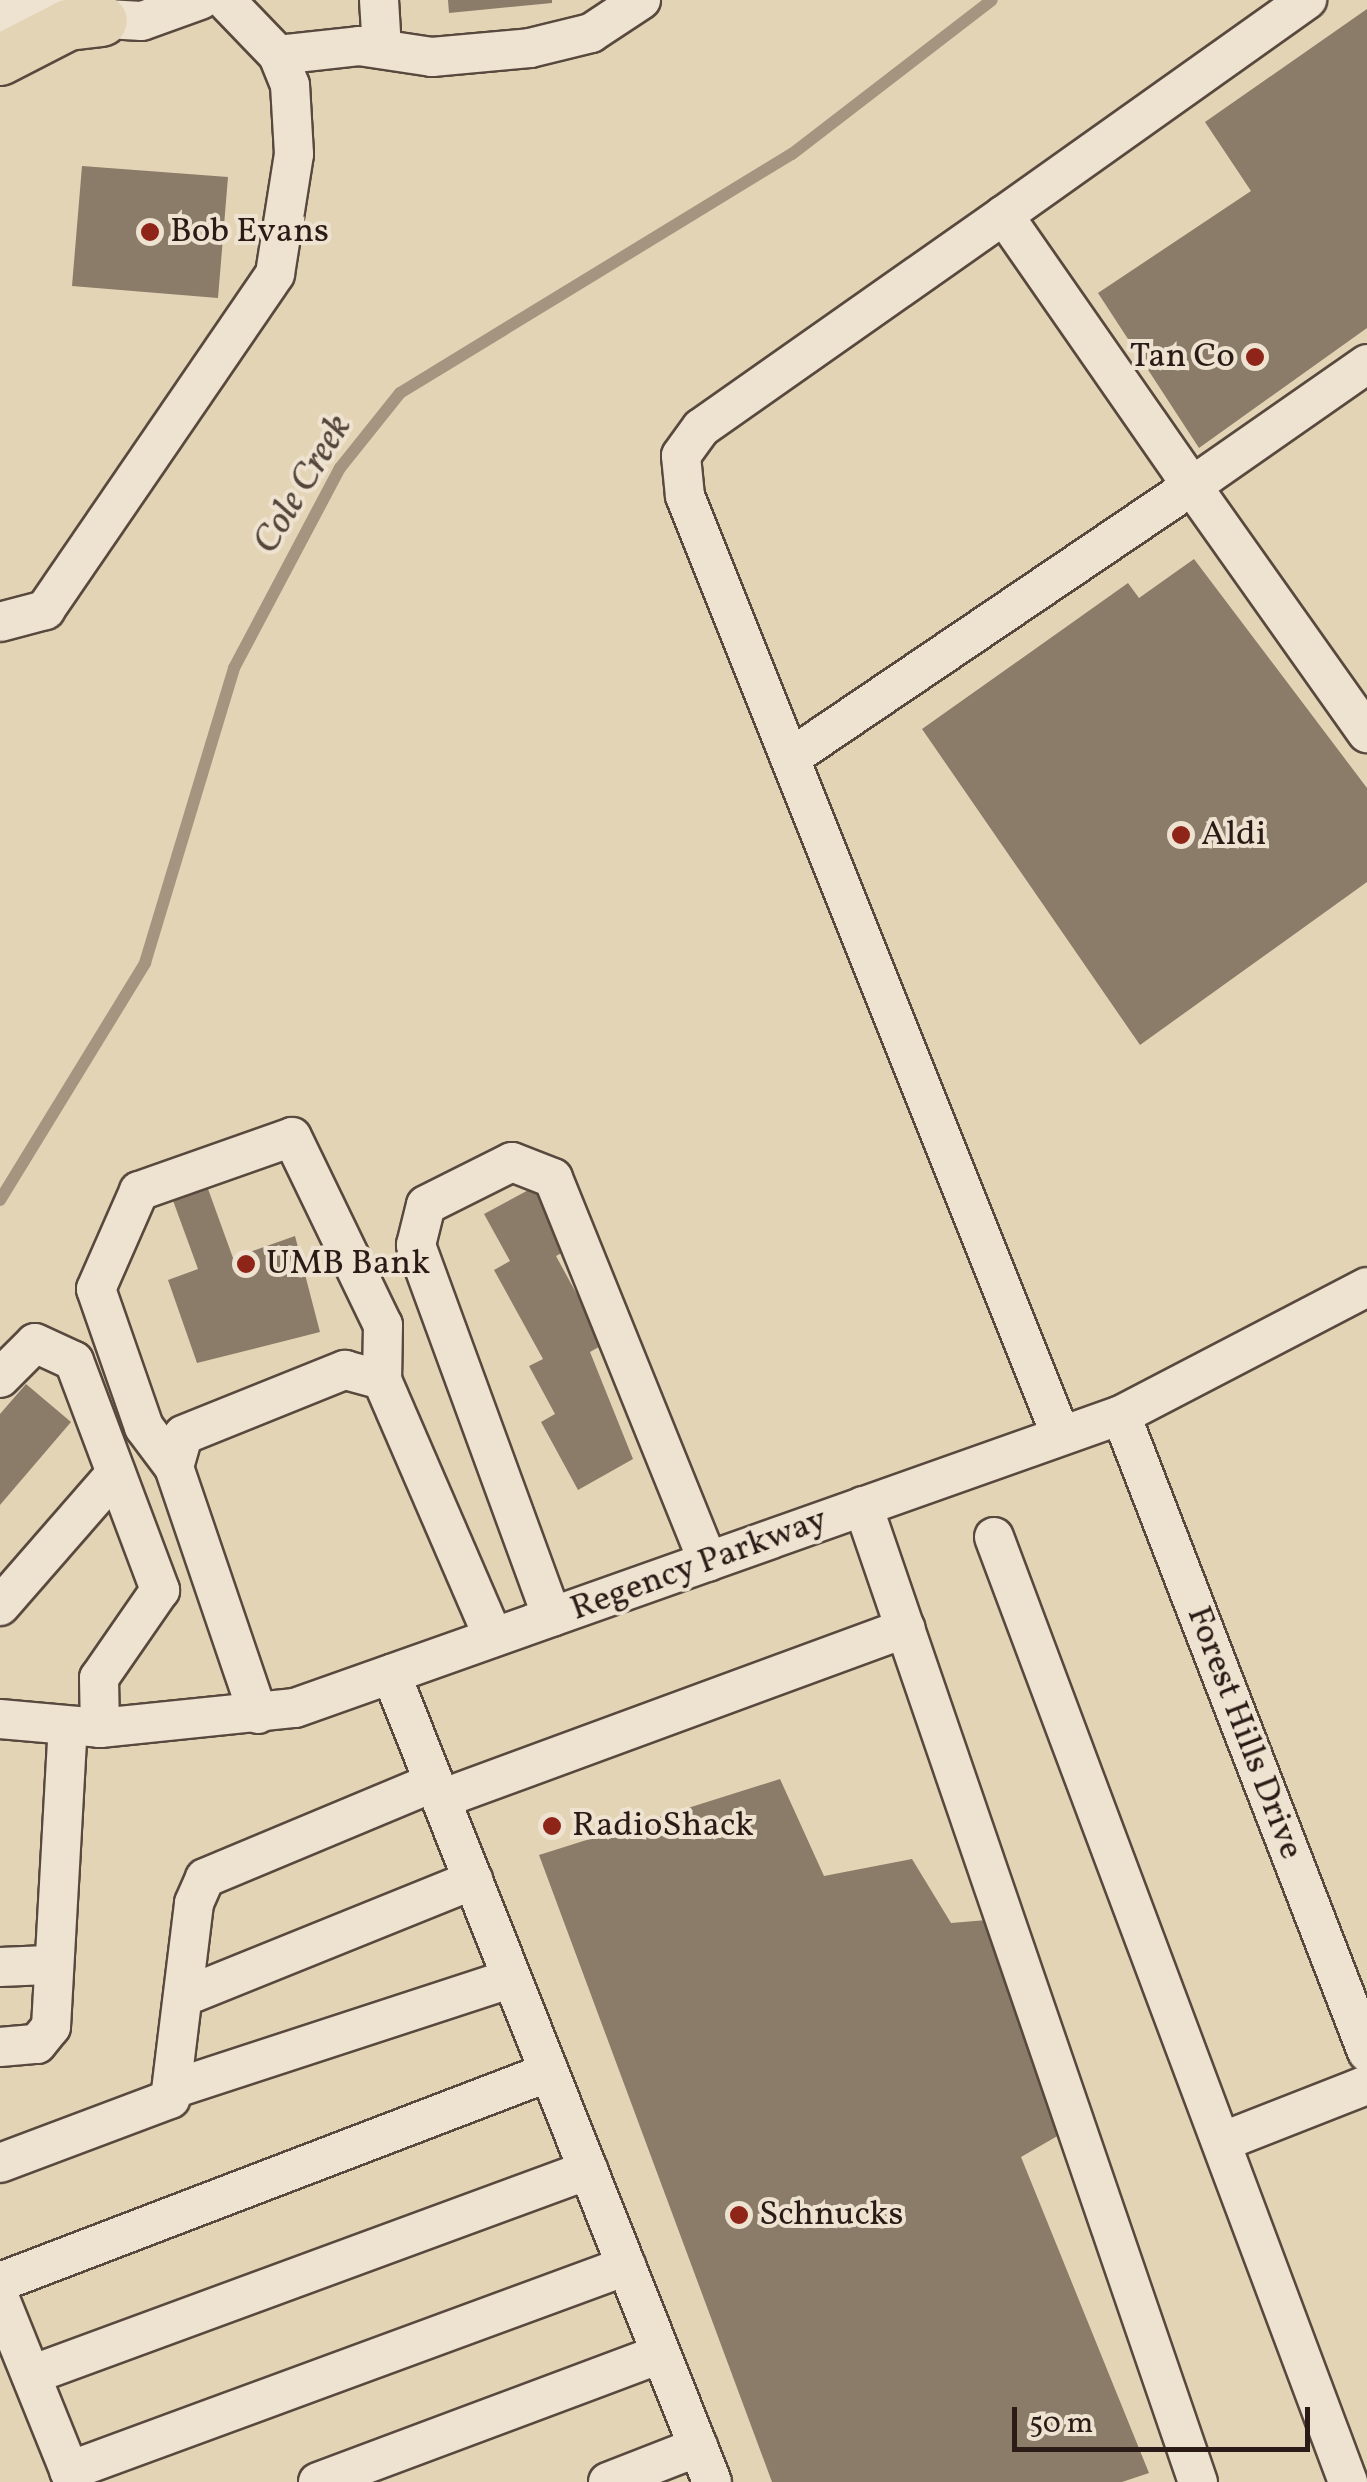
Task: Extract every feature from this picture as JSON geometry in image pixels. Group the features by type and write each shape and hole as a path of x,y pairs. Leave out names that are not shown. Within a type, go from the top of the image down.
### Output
{"main road":[{"path":"0,60 68,26 102,20"}],"street":[{"path":"0,13 142,21 200,0"},
{"path":"0,622 44,610 276,274 294,154 290,85 278,55 226,0"},
{"path":"379,0 382,49"},
{"path":"278,55 382,49 432,57 530,48 591,33 641,0"},
{"path":"1061,1436 685,496 682,456 701,428 1307,0"},
{"path":"1004,215 1367,734"},
{"path":"790,758 1367,364"},
{"path":"258,1714 174,1467 144,1427 96,1288 139,1191 292,1137 383,1325 382,1380 493,1637"},
{"path":"552,1617 416,1245 426,1204 512,1162 553,1178 708,1562"},
{"name":"Regency Parkway","path":"0,1719 84,1727 258,1714 391,1674 1121,1415 1367,1286"},
{"path":"0,1378 35,1343 74,1362 160,1590 99,1678 84,1727 48,1965 51,2027 37,2044 0,2047"},
{"path":"174,1467 183,1434 345,1370 382,1380"},
{"name":"Forest Hills Drive","path":"1121,1415 1367,2052"},
{"path":"0,1606 116,1473"},
{"path":"864,1506 1198,2482"},
{"path":"994,1537 1224,2141 1348,2482"},
{"path":"0,2162 170,2099 178,2088 194,1902 205,1878 437,1791 905,1628"},
{"path":"391,1674 712,2482"},
{"path":"186,1996 473,1880"},
{"path":"0,1967 48,1965"},
{"path":"178,2088 512,1978"},
{"path":"0,2282 549,2072"},
{"path":"1224,2141 1367,2085"},
{"path":"31,2375 588,2170"},
{"path":"0,2298 72,2477 626,2266"},
{"path":"318,2482 660,2354"},
{"path":"608,2482 698,2447"}],"building":[{"path":"448,0 552,0 552,3 449,13"},
{"path":"1367,9 1367,328 1199,448 1098,293 1251,191 1205,122"},
{"name":"Bob Evans","path":"82,166 228,177 218,298 72,286"},
{"name":"Aldi","path":"1194,559 1367,788 1367,882 1140,1045 922,729 1128,583 1139,598"},
{"name":"UMB Bank","path":"203,1175 233,1258 295,1236 320,1332 197,1363 168,1280 198,1269 168,1187"},
{"path":"536,1186 571,1248 556,1256 604,1344 590,1352 633,1459 578,1490 541,1422 555,1414 529,1366 543,1359 494,1270 510,1261 484,1214"},
{"path":"26,1384 71,1422 0,1505 0,1414"},
{"path":"780,1779 824,1876 912,1859 951,1923 987,1920 1073,2127 1021,2157 1149,2473 1122,2482 772,2482 539,1855"}],"waterway":[{"name":"Cole Creek","path":"0,1200 145,963 234,668 340,468 400,393 792,154 992,0"}],"place":[{"name":"Bob Evans","path":"150,232"},
{"name":"Tan Co","path":"1255,357"},
{"name":"Aldi","path":"1181,835"},
{"name":"UMB Bank","path":"246,1264"},
{"name":"RadioShack","path":"552,1826"},
{"name":"Schnucks","path":"739,2215"}]}
